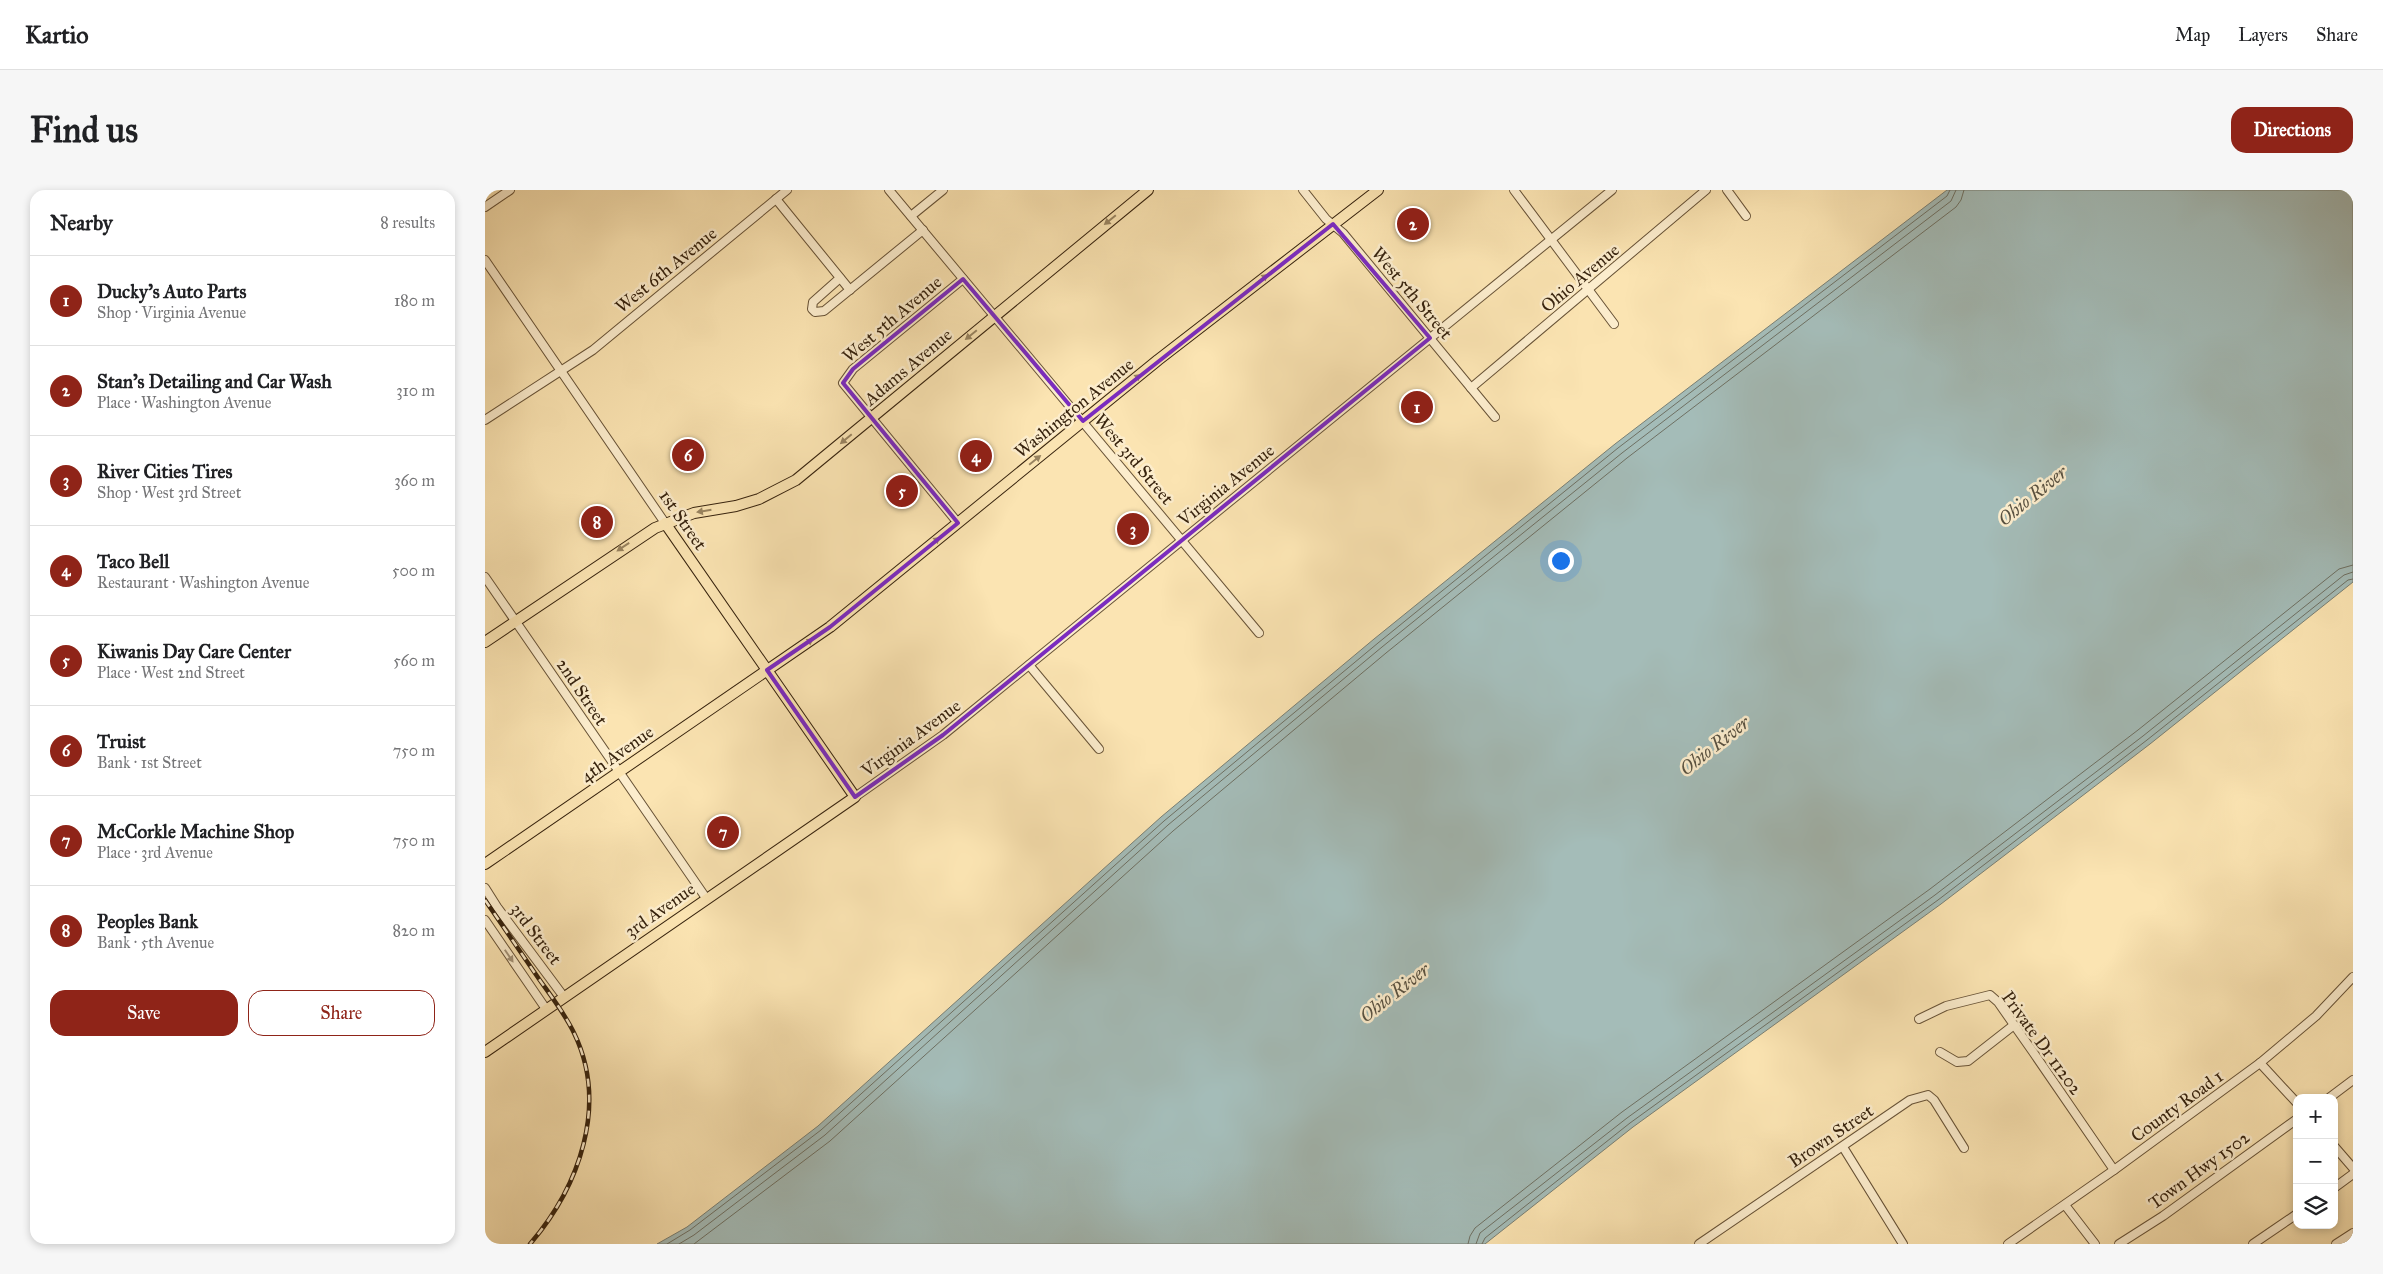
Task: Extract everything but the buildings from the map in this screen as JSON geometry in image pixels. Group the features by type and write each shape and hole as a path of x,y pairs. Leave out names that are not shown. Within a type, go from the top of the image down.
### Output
{"main road":[{"name":"Adams Avenue","path":"485,642 638,537 665,523 693,513 736,506 776,492 809,470 1148,190"},
{"name":"Washington Avenue","path":"767,670 830,627 1083,421 1378,190"},
{"name":"1st Street","path":"665,523 855,797"},
{"name":"4th Avenue","path":"485,864 767,670"},
{"name":"3rd Avenue","path":"485,1052 855,797"}],"street":[{"path":"485,207 510,190"},
{"name":"West 6th Avenue","path":"485,420 593,350 787,190"},
{"name":"West 3rd Street","path":"889,190 1259,633"},
{"path":"911,216 943,190"},
{"name":"West 5th Street","path":"1303,190 1326,219 1343,233 1495,417"},
{"path":"1514,190 1614,324"},
{"name":"Virginia Avenue","path":"855,797 931,745 1612,190"},
{"name":"Ohio Avenue","path":"1471,388 1589,291 1707,190"},
{"path":"1727,190 1747,216"},
{"path":"776,199 850,290"},
{"path":"840,278 813,302 813,311 822,313 923,230"},
{"name":"1st Street","path":"485,260 665,523"},
{"name":"West 5th Avenue","path":"871,418 843,383 853,370 963,279"},
{"path":"871,418 959,522"},
{"name":"2nd Street","path":"485,577 706,898"},
{"path":"1029,665 1099,749"},
{"name":"3rd Street","path":"485,888 497,908 565,997"},
{"name":"3rd Street","path":"485,920 546,1009"},
{"name":"County Road 1","path":"2008,1244 2260,1064 2316,1016 2353,977"},
{"name":"Private Dr 11202","path":"1919,1019 1946,1006 1990,995 1999,1002 2113,1170"},
{"path":"1940,1052 1957,1062 1968,1061 2015,1025"},
{"path":"2260,1064 2293,1099"},
{"path":"2334,1094 2353,1080"},
{"name":"Brown Street","path":"1699,1244 1910,1100 1928,1095 1942,1110 1964,1148"},
{"name":"Town Hwy 1502","path":"2119,1244 2163,1216 2293,1122"},
{"path":"1843,1147 1903,1244"},
{"path":"2338,1151 2353,1168"},
{"path":"2338,1185 2353,1174"},
{"path":"2065,1205 2095,1244"},
{"path":"2253,1244 2293,1217"},
{"path":"2337,1244 2353,1233"}],"highlighted area":[{"path":"1333,224 1430,338 943,735 855,797 767,670 830,627 958,523 843,383 853,369 963,279 1083,421"}],"water":[{"name":"Ohio River","path":"1947,190 2353,190 2353,582 2150,744 1941,904 1633,1127 1485,1244 657,1244 687,1227 818,1126 1161,817 1374,639 1615,444"}],"railway":[{"path":"485,900 558,1005 574,1033 584,1060 589,1088 584,1144 575,1171 547,1222 530,1244"}],"place":[{"name":"Stan's Detailing and Car Wash","path":"1413,224"},
{"name":"Ducky's Auto Parts","path":"1417,407"},
{"name":"Truist","path":"688,455"},
{"name":"Taco Bell","path":"976,456"},
{"name":"Kiwanis Day Care Center","path":"902,491"},
{"name":"Peoples Bank","path":"597,522"},
{"name":"River Cities Tires","path":"1133,529"},
{"name":"McCorkle Machine Shop","path":"723,832"}]}
